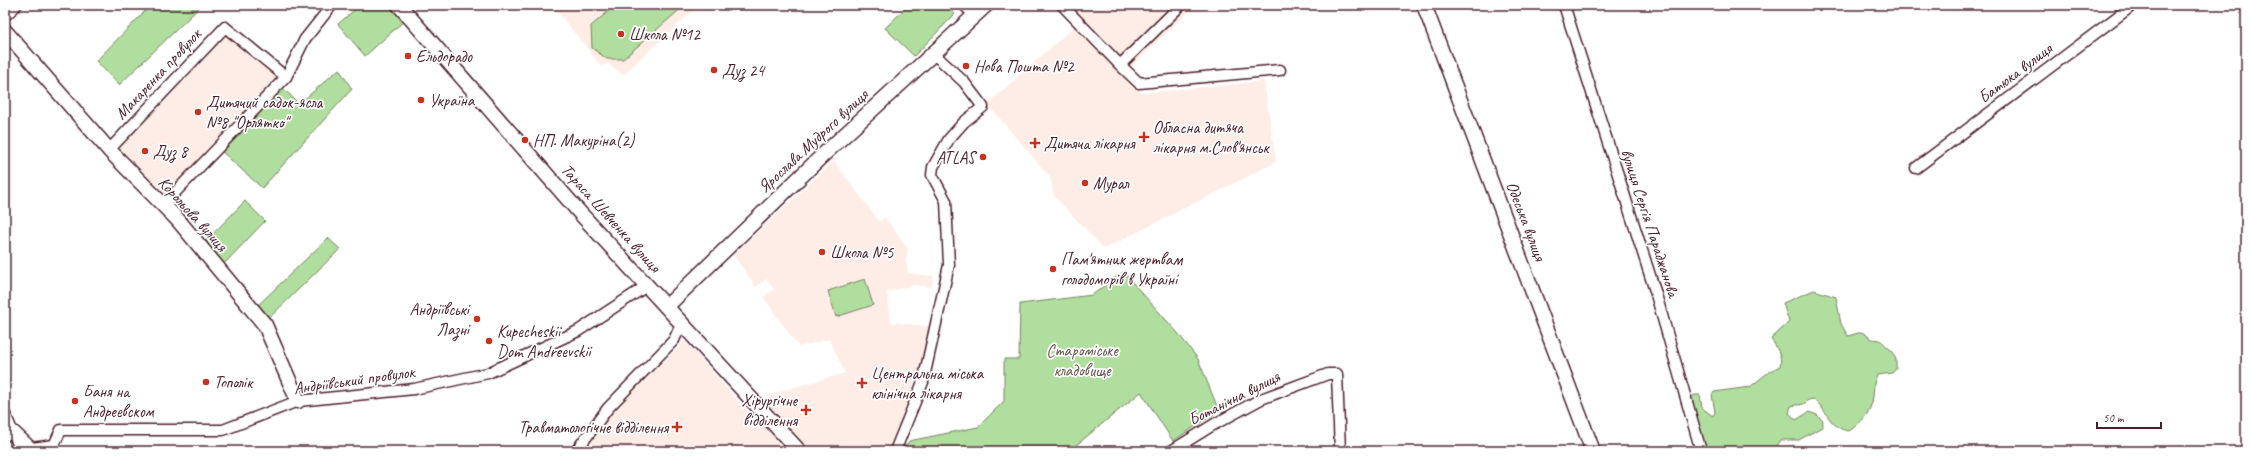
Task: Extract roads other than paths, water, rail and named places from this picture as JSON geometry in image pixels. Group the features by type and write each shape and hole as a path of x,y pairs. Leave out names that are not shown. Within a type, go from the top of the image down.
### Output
{"street":[{"path":"5,13 14,5"},
{"path":"163,205 286,77 305,39 332,5"},
{"name":"Тараса Шевченка вулиця","path":"399,5 580,213 648,285 799,451"},
{"path":"964,5 975,16"},
{"name":"Ярослава Мудрого вулиця","path":"667,306 824,154 986,5"},
{"path":"1062,5 1139,84 1280,70"},
{"path":"1120,65 1181,5"},
{"name":"Одеська вулиця","path":"1424,5 1593,451"},
{"name":"вулиця Сергія Параджанова","path":"1564,5 1655,291 1701,451"},
{"name":"Батюка вулиця","path":"1916,168 2133,5"},
{"name":"Макаренка провулок","path":"109,150 225,26 286,77"},
{"name":"Корольова вулиця","path":"5,31 109,150 178,220 265,325 298,401"},
{"path":"895,451 923,382 939,316 949,265 946,201 932,175 933,167 949,139 964,122 983,107 964,82 934,54"},
{"name":"Андріївський провулок","path":"10,434 32,448 55,448 61,430 223,430 298,401 414,389 488,373 578,331 648,285"},
{"path":"576,451 608,408 674,340 682,322"},
{"name":"Ботанічна вулиця","path":"1171,451 1213,425 1261,399 1322,375 1337,374 1340,451"},
{"path":"5,414 10,434 22,451"}],"place":[{"name":"Школа №12","path":"621,34"},
{"name":"Ельдорадо","path":"408,56"},
{"name":"Нова Пошта №2","path":"966,66"},
{"name":"Дуз 24","path":"714,70"},
{"name":"Україна","path":"421,100"},
{"name":"Дитячий садок-ясла №8 \"Орлятко\"","path":"198,112"},
{"name":"Обласна дитяча лікарня м.Слов'янськ","path":"1144,137"},
{"name":"НП. Макуріна(2)","path":"525,140"},
{"name":"Дитяча лікарня","path":"1035,143"},
{"name":"Дуз 8","path":"145,151"},
{"name":"ATLAS","path":"983,157"},
{"name":"Мурал","path":"1085,183"},
{"name":"Школа №5","path":"822,252"},
{"name":"Пам'ятник жертвам голодоморів в Україні","path":"1053,269"},
{"name":"Андріївські Лазні","path":"477,319"},
{"name":"Kupecheskii Dom Andreevskii","path":"489,341"},
{"name":"Тополік","path":"206,382"},
{"name":"Центральна міська клінічна лікарня","path":"862,383"},
{"name":"Баня на Андреевском","path":"75,401"},
{"name":"Хірургічне відділення","path":"806,410"},
{"name":"Травматологічне відділення","path":"677,427"}],"park label":[{"name":"Староміське кладовище","path":"1082,360"}]}
